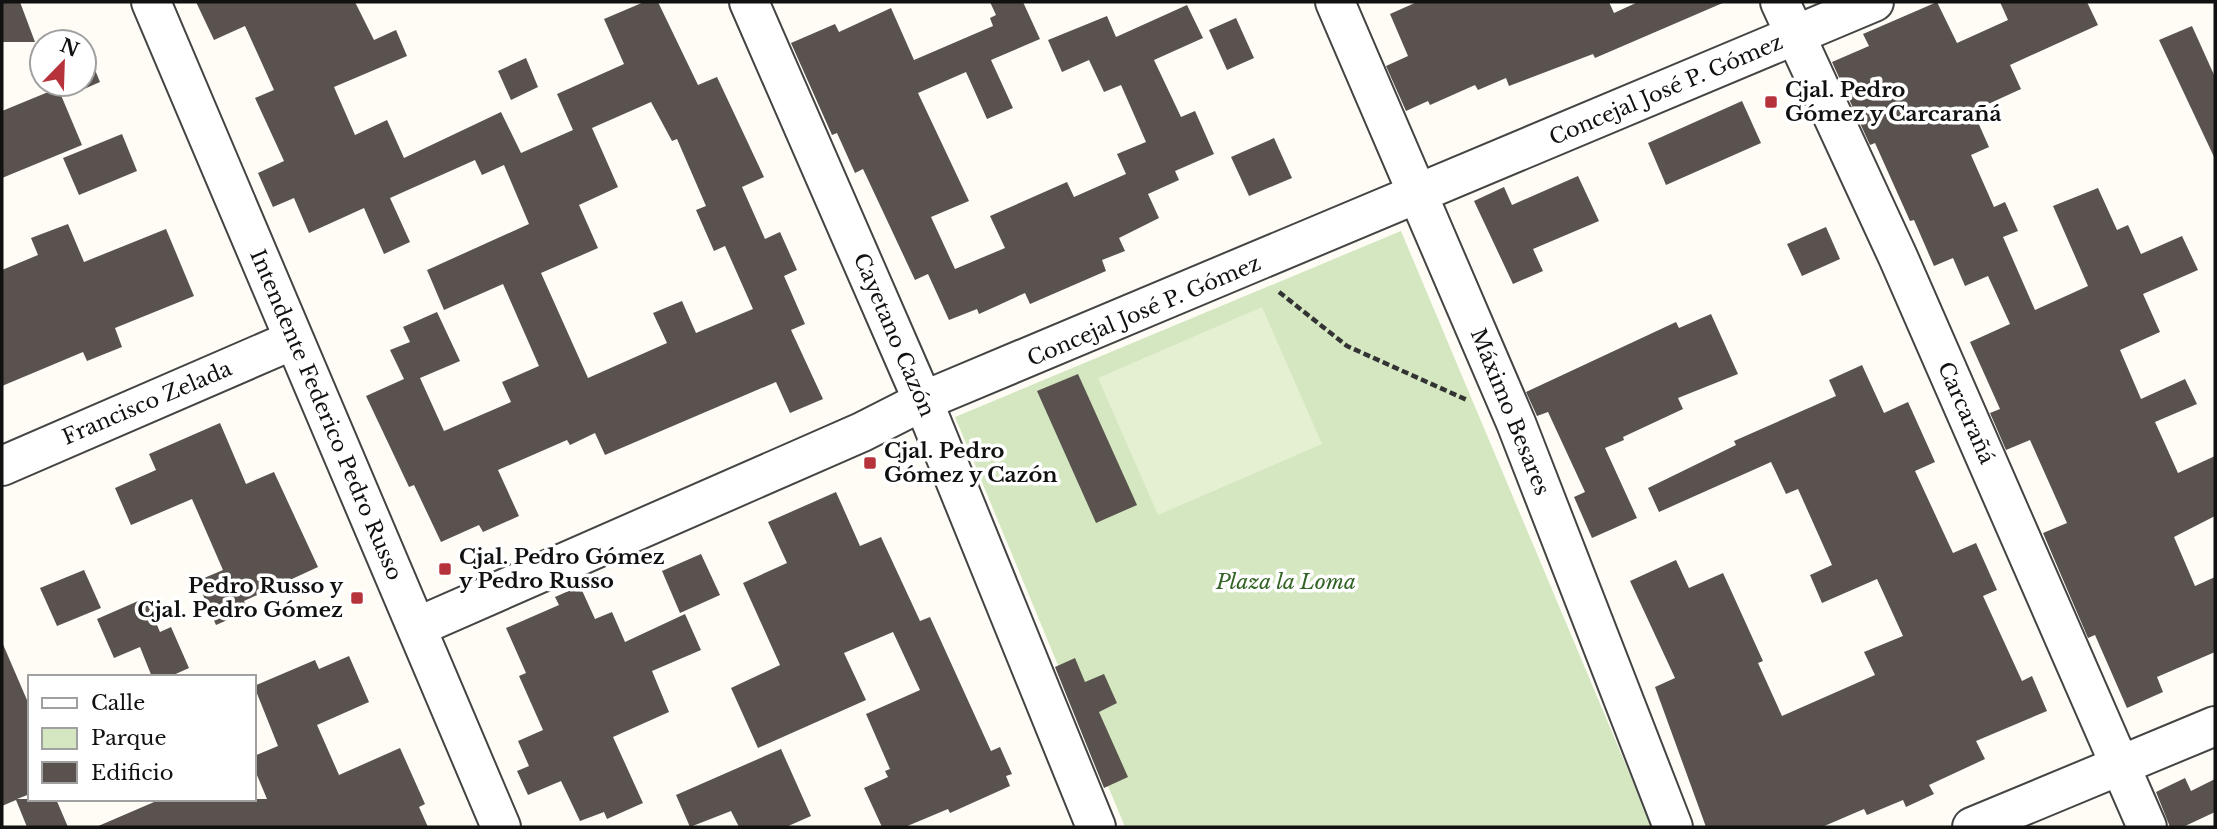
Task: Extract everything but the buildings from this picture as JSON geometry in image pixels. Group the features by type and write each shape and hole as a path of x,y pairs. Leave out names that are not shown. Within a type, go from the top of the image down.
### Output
{"street":[{"name":"Intendente Federico Pedro Russo","path":"151,2 201,114 293,340 502,827"},
{"name":"Cayetano Cazón","path":"748,2 923,401 1096,827"},
{"name":"Máximo Besares","path":"1335,2 1516,423 1673,827"},
{"name":"Concejal José P. Gómez","path":"417,628 862,432 923,401 1420,195 1787,18 1874,2"},
{"name":"Carcarañá","path":"1787,18 1898,257 2147,827"},
{"name":"Francisco Zelada","path":"2,466 293,340"},
{"path":"1972,827 2215,726"}],"path":[{"path":"1248,267 1347,346 1516,423"}],"green space":[{"name":"Plaza la Loma","path":"1401,231 1652,827 1125,827 955,417"},
{"path":"1262,307 1322,444 1158,515 1098,378"}],"place":[{"name":"Cjal. Pedro Gómez y Carcarañá","path":"1771,102"},
{"name":"Cjal. Pedro Gómez y Cazón","path":"870,463"},
{"name":"Cjal. Pedro Gómez y Pedro Russo","path":"445,569"},
{"name":"Pedro Russo y Cjal. Pedro Gómez","path":"357,598"}]}
